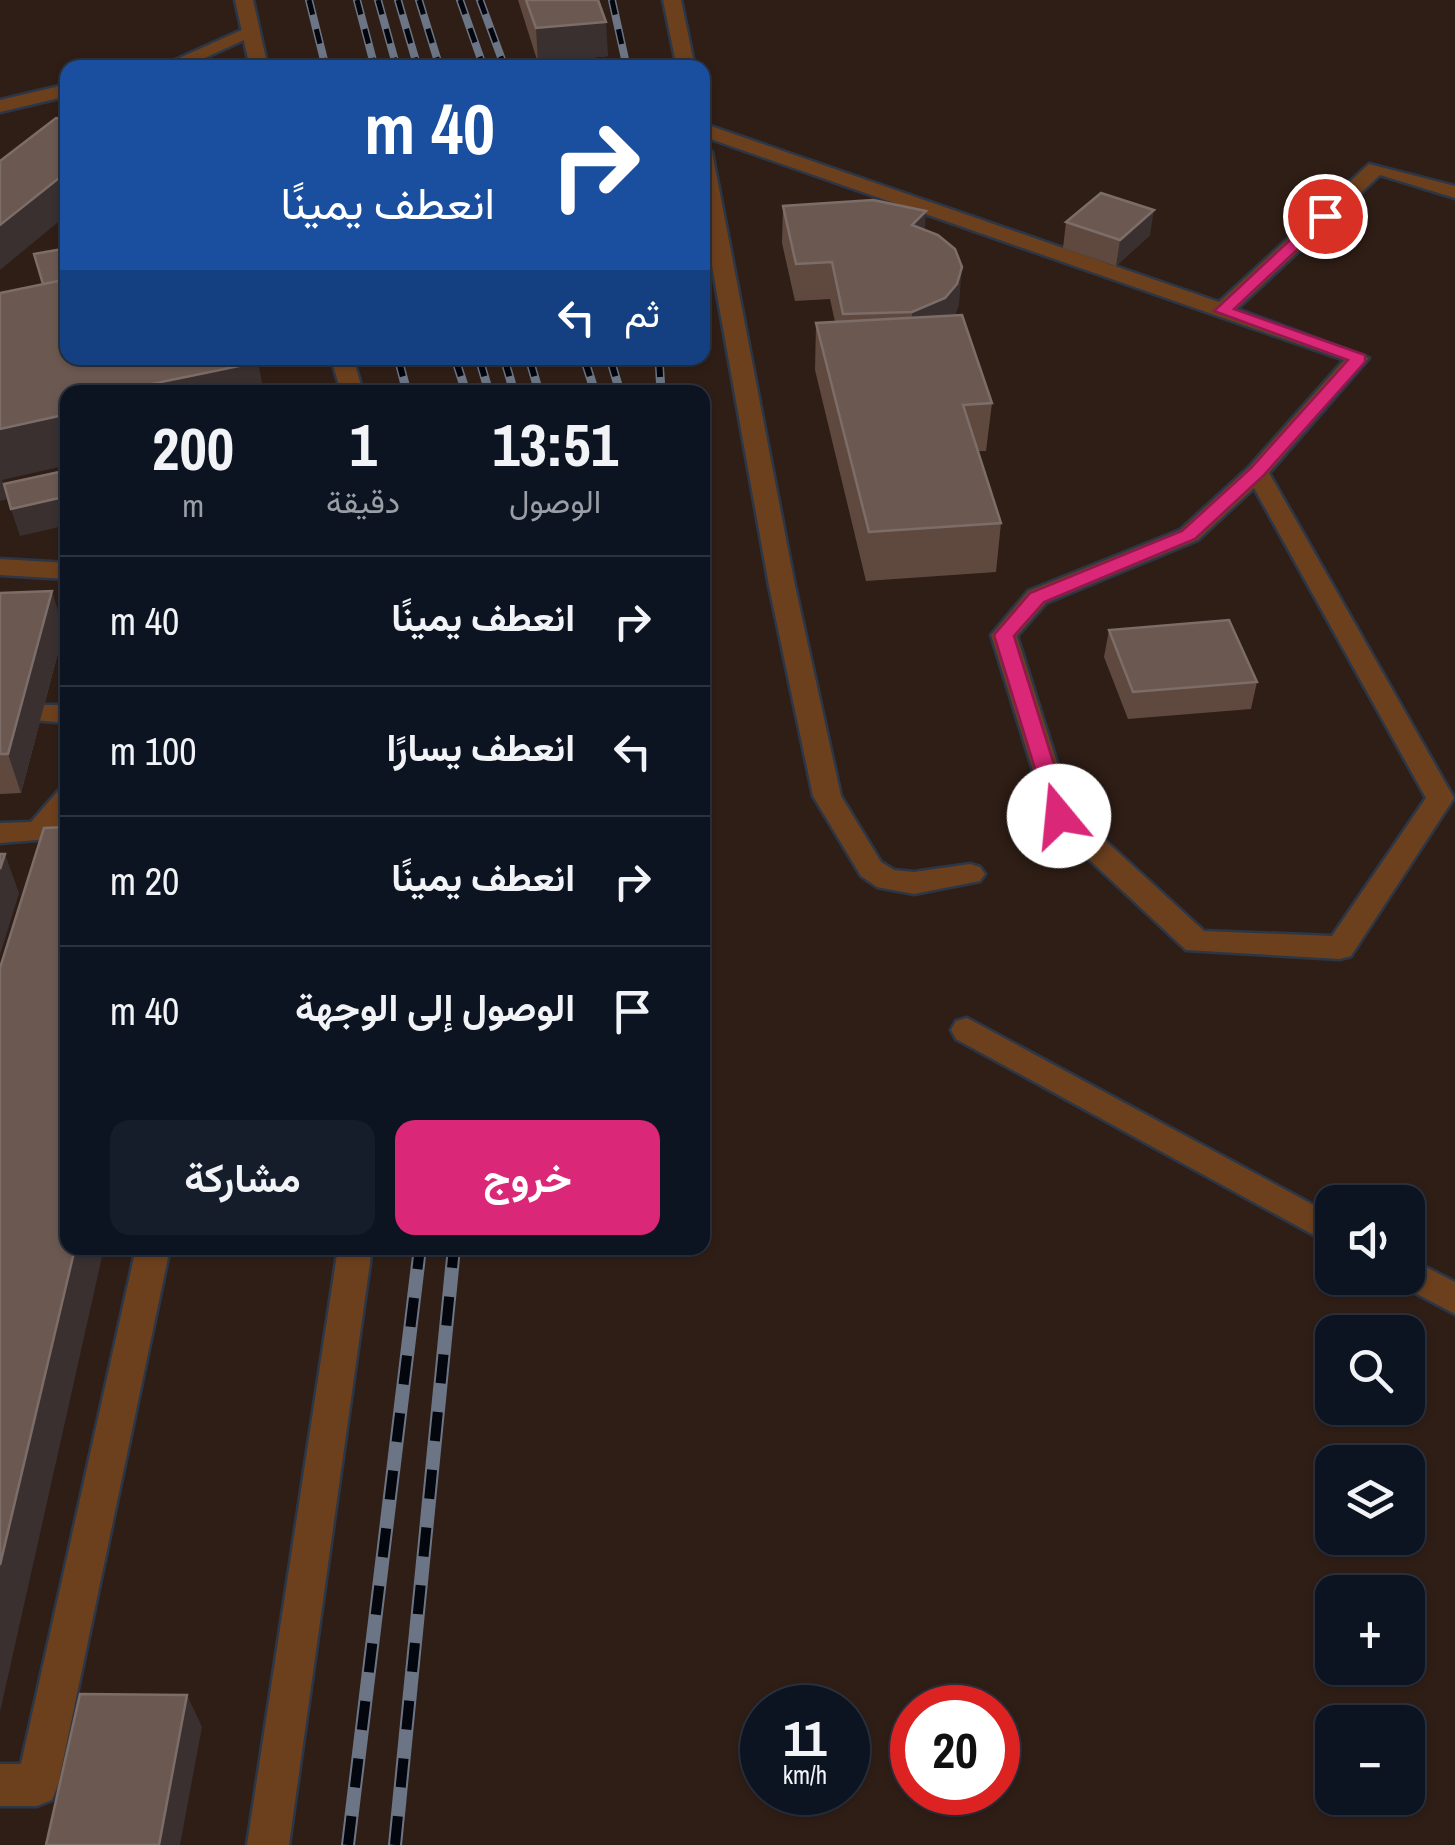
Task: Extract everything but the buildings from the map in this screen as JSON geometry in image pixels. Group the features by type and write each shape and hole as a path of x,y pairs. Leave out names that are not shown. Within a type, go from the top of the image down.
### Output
{"street":[{"path":"244,0 258,60"},
{"path":"672,0 684,60"},
{"path":"185,60 250,33"},
{"path":"0,106 60,92"},
{"path":"710,132 1358,358 1257,472 1189,535 1037,597 1004,635 1059,816 1198,942 1340,948 1440,798 1257,472"},
{"path":"1222,311 1376,168 1455,192"},
{"path":"710,195 782,586 828,796 872,869 887,880 914,883 970,874"},
{"path":"0,567 60,571"},
{"path":"0,833 39,832 60,807"},
{"path":"966,1030 1315,1222"},
{"path":"0,1785 37,1785 151,1255"},
{"path":"268,1845 354,1255"},
{"path":"1425,1282 1455,1299"}],"shaded area":[{"path":"0,0 1455,0 1455,1845 0,1845"}],"railway":[{"path":"309,0 324,60"},
{"path":"357,0 373,60"},
{"path":"378,0 395,60"},
{"path":"398,0 416,60"},
{"path":"419,0 438,60"},
{"path":"460,0 481,60"},
{"path":"480,0 502,60"},
{"path":"612,0 625,60"},
{"path":"400,365 405,385"},
{"path":"457,365 464,385"},
{"path":"481,365 487,385"},
{"path":"506,365 512,385"},
{"path":"531,365 537,385"},
{"path":"586,365 593,385"},
{"path":"612,365 618,385"},
{"path":"659,365 661,385"},
{"path":"348,1845 419,1255"},
{"path":"395,1845 453,1255"}],"route":[{"path":"1059,816 1004,635 1037,597 1189,535 1257,472 1358,358 1222,311 1325,216"}]}
